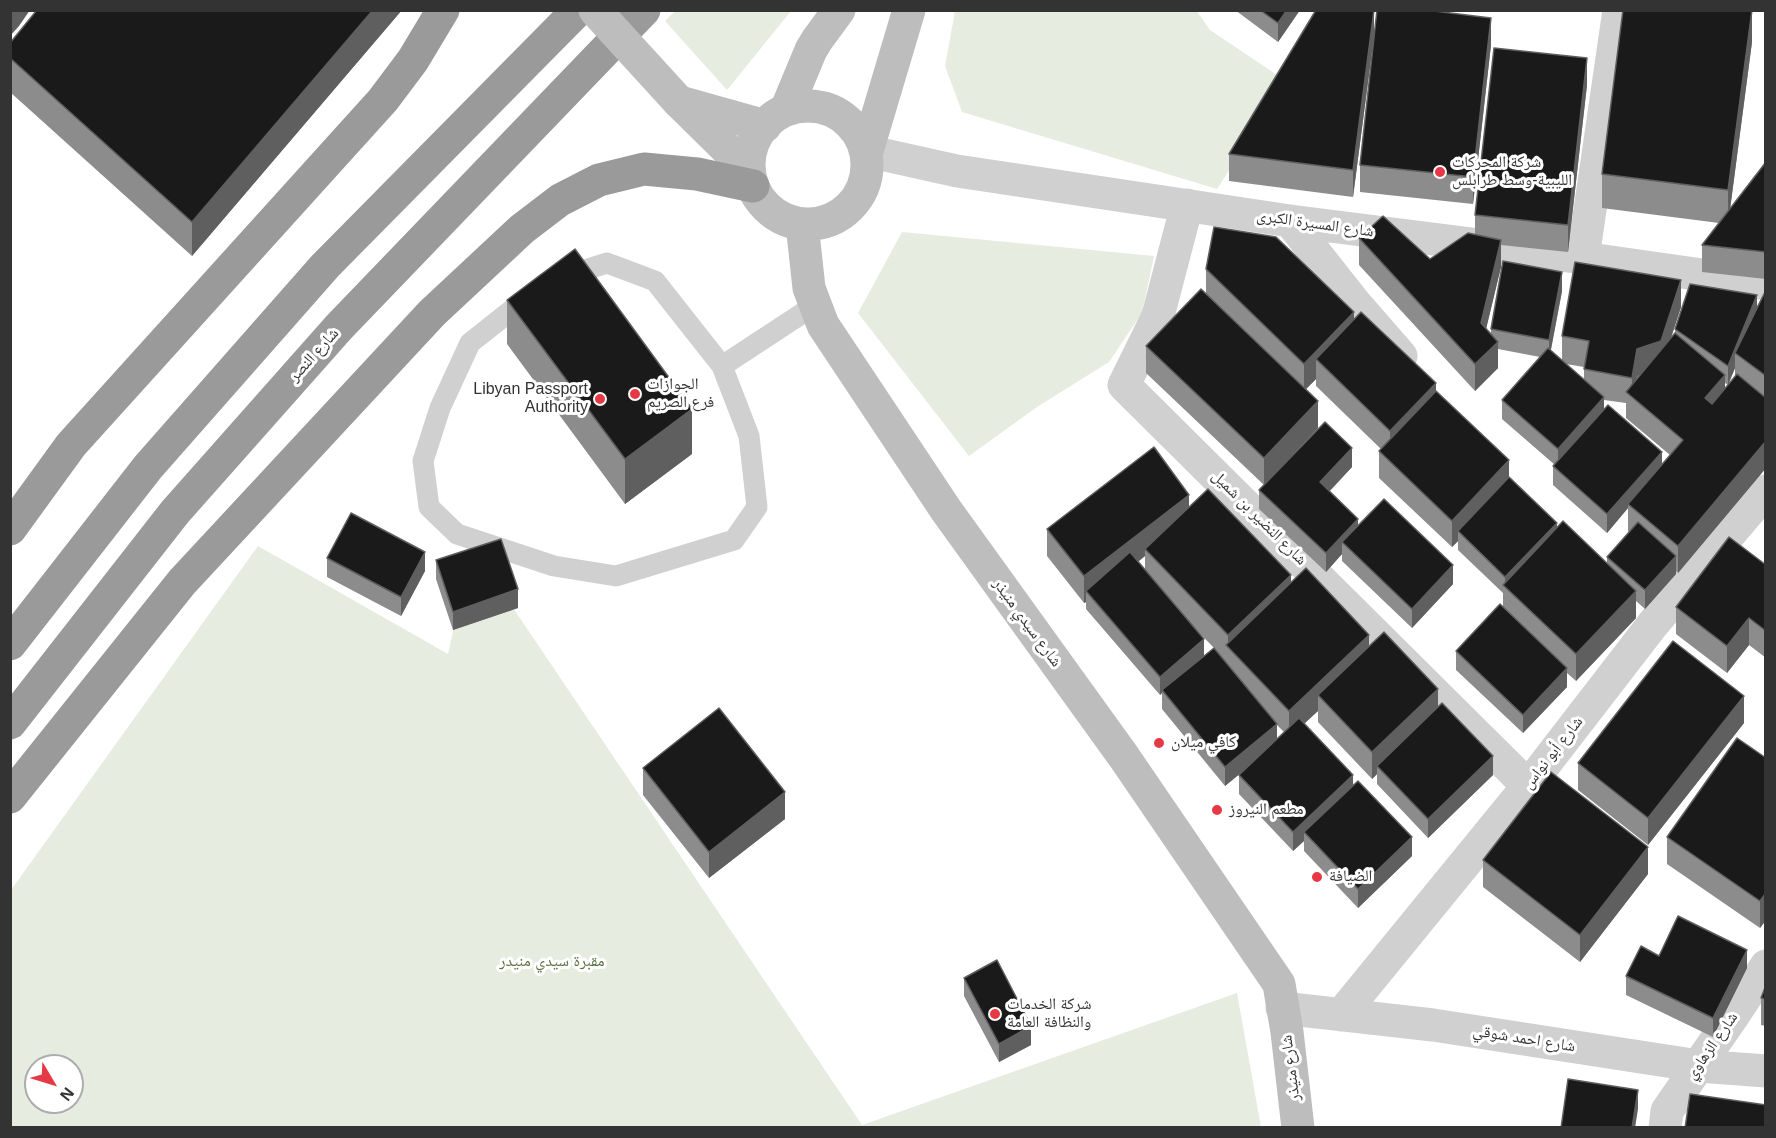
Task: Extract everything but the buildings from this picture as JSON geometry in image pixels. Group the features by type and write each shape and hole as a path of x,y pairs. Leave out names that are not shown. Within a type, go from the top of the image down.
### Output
{"highway":[{"path":"10,530 71,446 383,100 413,60 443,10"},
{"path":"10,644 148,467 325,266 578,10"},
{"name":"شارع النصر","path":"10,723 175,512 347,318 644,10"},
{"path":"10,797 182,582 432,313 522,229 560,200 598,180 644,169 751,179"}],"street":[{"path":"595,10 751,179 765,205 783,219 802,224 820,223 840,216 856,200 865,180 867,152 909,10"},
{"path":"751,179 750,157 756,142 776,118 817,40 839,10"},
{"path":"1583,258 1618,10"},
{"path":"679,102 776,118 806,106 820,107 840,116 853,127 867,152"},
{"name":"شارع المسيرة الكبرى","path":"867,152 957,171 1187,206 1766,284"},
{"name":"شارع النضير بن شميل","path":"1187,206 1158,316 1124,386 1528,786"},
{"path":"1290,221 1354,302 1423,381"},
{"name":"شارع سيدي منيذر","path":"802,224 809,288 823,325 946,510 1124,757 1279,984 1282,1008"},
{"name":"شارع أبو نواس","path":"1341,1015 1528,786 1653,624 1766,491"},
{"path":"1629,600 1653,624"},
{"name":"شارع الزهاوي","path":"1665,1128 1667,1111 1766,966"},
{"name":"شارع احمد شوقي","path":"1282,1008 1433,1025 1699,1066 1766,1071"},
{"name":"شارع منيذر","path":"1282,1008 1298,1128"}],"lane":[{"path":"607,262 655,281 722,366 749,436 758,507 734,540 616,576 554,566 457,534 429,507 423,461 440,408 470,343 548,282 607,262"},
{"path":"722,366 815,305"}],"green space":[{"path":"676,10 791,11 727,90 665,21"},
{"path":"1196,10 1210,30 1286,81 1217,189 962,112 945,66 955,11"},
{"path":"902,232 1154,256 1142,313 1109,362 1037,407 969,456 858,313"},
{"name":"مقبرة سيدي منيدر","path":"258,546 448,654 457,614 507,599 862,1125 1237,993 1261,1127 11,1128 11,890"}],"place":[{"name":"شركة المحركات الليبية-وسط طرابلس","path":"1440,172"},
{"name":"الجوازات فرع الصريم","path":"635,394"},
{"name":"Libyan Passport Authority","path":"600,399"},
{"name":"كافي ميلان","path":"1159,743"},
{"name":"مطعم النيروز","path":"1217,810"},
{"name":"الضيافة","path":"1317,877"},
{"name":"شركة الخدمات والنظافة العامة","path":"995,1014"}]}
